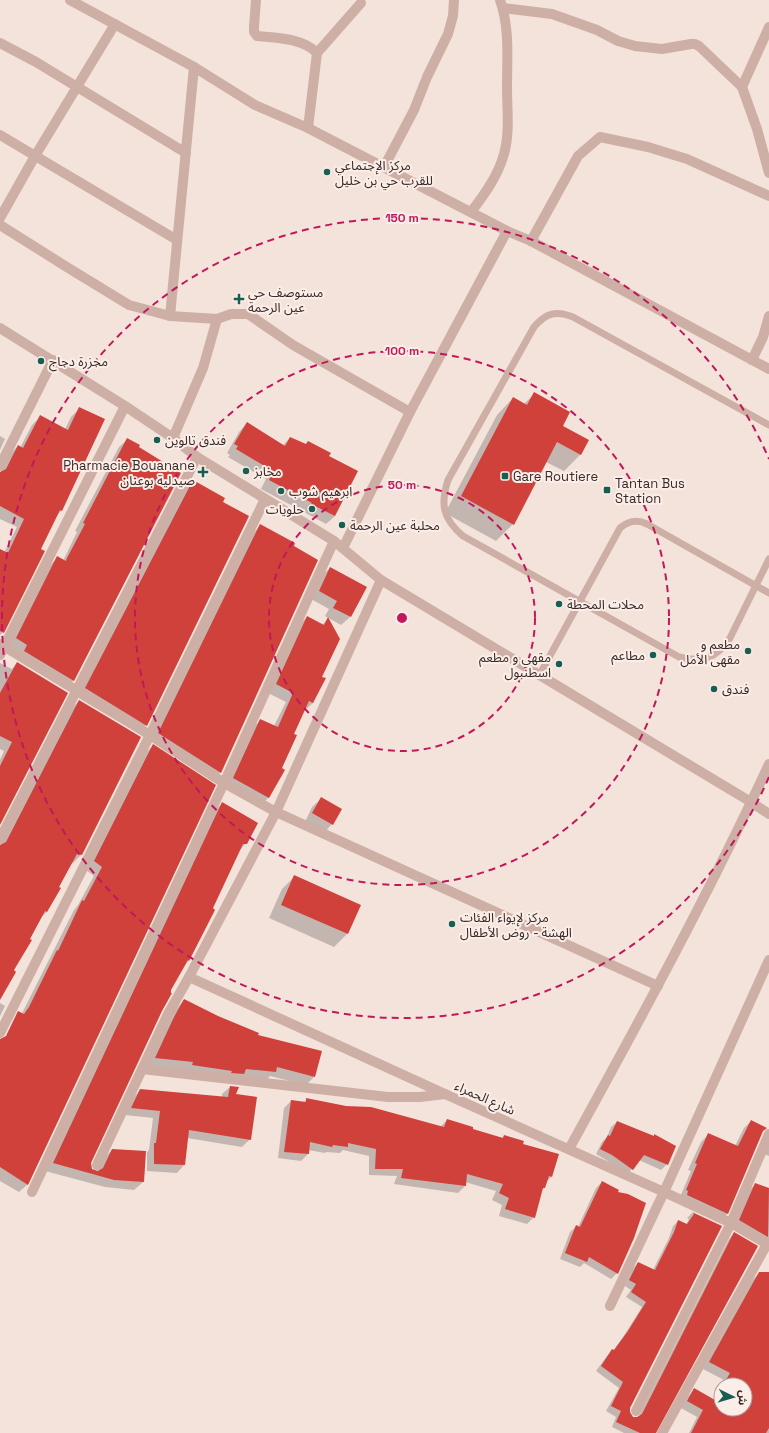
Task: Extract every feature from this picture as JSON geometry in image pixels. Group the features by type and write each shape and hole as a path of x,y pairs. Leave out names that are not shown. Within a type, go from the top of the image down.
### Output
{"street":[{"path":"70,0 194,67 255,105 308,128 507,231 531,241 769,369"},
{"path":"256,0 254,32 258,36 293,40 312,48 317,53"},
{"path":"384,167 414,110 448,34 453,16 454,0"},
{"path":"308,128 317,53 361,4"},
{"path":"471,212 487,192 504,154 507,132 507,32 501,4 552,14 597,30 618,41 635,46 662,49 695,44 699,46 742,87 757,129 769,173"},
{"path":"0,218 35,156 78,88 115,24"},
{"path":"742,87 769,27"},
{"path":"0,43 36,62 186,153"},
{"path":"170,316 194,67"},
{"path":"0,135 177,240"},
{"path":"531,241 578,156 600,137 648,147 686,159 769,196"},
{"path":"0,225 129,305 170,316 217,319 231,314 248,314 293,345 410,412"},
{"path":"343,548 410,412 507,231"},
{"path":"752,360 763,337 769,316"},
{"path":"173,438 203,368 217,319"},
{"path":"0,328 125,406 173,438 197,457 334,541 381,580 540,674 769,814"},
{"path":"0,466 53,360"},
{"path":"125,406 1,649 76,690 150,735 224,783 276,812 658,986"},
{"path":"0,839 197,457"},
{"path":"0,1033 150,735 265,499"},
{"path":"32,1192 224,783 334,541"},
{"path":"97,1165 168,1014 276,812 381,580"},
{"path":"569,1149 658,986 769,764"},
{"path":"610,1306 664,1192 769,960"},
{"name":"شارع الحمراء","path":"189,977 731,1223 768,1245"},
{"path":"142,1069 388,1097 420,1097 445,1094"},
{"path":"636,1411 731,1223 769,1134"},
{"path":"662,1433 768,1245"}],"lane":[{"path":"769,425 573,317 556,313 547,315 534,327 448,480 444,492 443,505 450,523 463,536 679,657 690,660 702,659 714,655 724,648 769,559"},
{"path":"540,674 620,528 630,522 642,521 769,593"}],"building":[{"name":"Gare Routiere","path":"534,392 570,412 563,426 589,440 581,455 557,442 514,525 461,496 513,397 527,405"},
{"path":"79,407 105,419 62,511 60,510 41,549 45,551 4,633 0,631 0,549 8,553 24,519 0,506 0,472 6,469 18,445 23,448 40,415 68,430"},
{"path":"247,422 285,446 290,437 306,444 308,441 331,453 329,456 358,471 335,516 269,480 273,471 236,449 238,446 234,444"},
{"path":"127,438 181,473 74,681 24,651 27,645 16,638 57,556 66,561 85,524 83,523"},
{"path":"193,480 225,498 223,502 249,516 147,726 85,688"},
{"path":"260,524 295,543 294,546 318,560 221,773 158,733"},
{"path":"330,567 367,587 351,617 333,608 337,601 319,591"},
{"path":"307,616 324,625 328,617 340,639 322,677 326,678 313,703 309,701 294,734 297,735 282,768 285,770 269,798 233,778 260,719 278,727 293,693 276,684"},
{"path":"17,662 68,693 0,825 0,766 12,742 0,736 0,693"},
{"path":"79,700 141,737 82,855 77,854 59,887 61,888 47,912 45,911 30,939 32,940 14,970 16,972 0,1000 0,845 6,842"},
{"path":"153,744 216,785 28,1185 0,1167 0,1039 6,1036 18,1011 24,1014 29,1007 82,900 84,901 102,867 94,861"},
{"path":"321,797 342,809 333,825 312,813"},
{"path":"222,802 258,823 247,844 243,844 213,908 215,910 189,961 188,960 171,990 172,993 162,1011 91,1163 92,1169 98,1171 103,1168 112,1149 146,1151 144,1182 114,1180 53,1163"},
{"path":"294,875 361,905 348,934 281,905"},
{"path":"184,999 218,1016 259,1033 258,1035 322,1051 315,1077 277,1067 276,1072 246,1069 244,1074 231,1073 232,1071 192,1065 193,1062 155,1058"},
{"path":"230,1086 239,1087 236,1094 257,1097 251,1140 189,1130 185,1165 154,1164 154,1143 156,1143 160,1111 131,1108 140,1089 228,1097"},
{"path":"306,1098 346,1106 371,1107 444,1127 447,1119 503,1138 504,1135 524,1141 523,1144 559,1154 552,1177 549,1176 545,1188 543,1188 535,1218 505,1209 509,1198 499,1193 503,1184 467,1174 466,1186 401,1178 403,1169 375,1169 376,1149 348,1143 348,1147 333,1145 332,1147 310,1142 309,1154 284,1152 291,1100 306,1102"},
{"path":"751,1120 767,1128 763,1131 728,1214 687,1195 688,1191 686,1190 697,1164 695,1163 708,1133 738,1146"},
{"path":"617,1121 654,1136 654,1134 676,1146 668,1165 644,1155 633,1170 612,1155 600,1149 608,1135 610,1136"},
{"path":"602,1181 619,1190 618,1192 628,1194 646,1203 634,1238 618,1274 589,1257 587,1262 565,1253 576,1225 580,1227"},
{"path":"755,1183 769,1188 768,1237 739,1220"},
{"path":"692,1212 722,1226 630,1408 630,1412 633,1417 637,1417 642,1414 734,1232 758,1246 656,1433 640,1433 616,1422 621,1411 611,1406 623,1382 601,1366 612,1349 614,1350 628,1331 646,1302 631,1292 636,1284 629,1280 638,1262 655,1270 674,1232 678,1220 687,1224 694,1214"},
{"path":"759,1272 769,1272 769,1428 766,1433 691,1433 703,1410 687,1401 694,1388 713,1399 713,1417 753,1417 753,1377 728,1377 730,1373 709,1362"}],"place":[{"name":"مركز الإجتماعي للقرب حي بن خليل","path":"327,172"},
{"name":"مستوصف حي عين الرحمة","path":"239,299"},
{"name":"مجزرة دجاج","path":"41,361"},
{"name":"فندق تالوين","path":"157,440"},
{"name":"مخابز","path":"246,471"},
{"name":"Pharmacie Bouanane صيدلية بوعنان","path":"203,472"},
{"name":"Gare Routiere","path":"505,476"},
{"name":"Tantan Bus Station","path":"607,490"},
{"name":"ابرهيم شوب","path":"281,491"},
{"name":"حلويات","path":"312,509"},
{"name":"محلبة عين الرحمة","path":"342,525"},
{"name":"محلات المحطة","path":"559,604"},
{"name":"مطعم و مقهى الأمل","path":"748,651"},
{"name":"مطاعم","path":"653,655"},
{"name":"مقهى و مطعم اسطنبول","path":"559,664"},
{"name":"فندق","path":"714,689"},
{"name":"مركز لإيواء الفئات الهشة - روض الأطفال","path":"452,924"}]}
